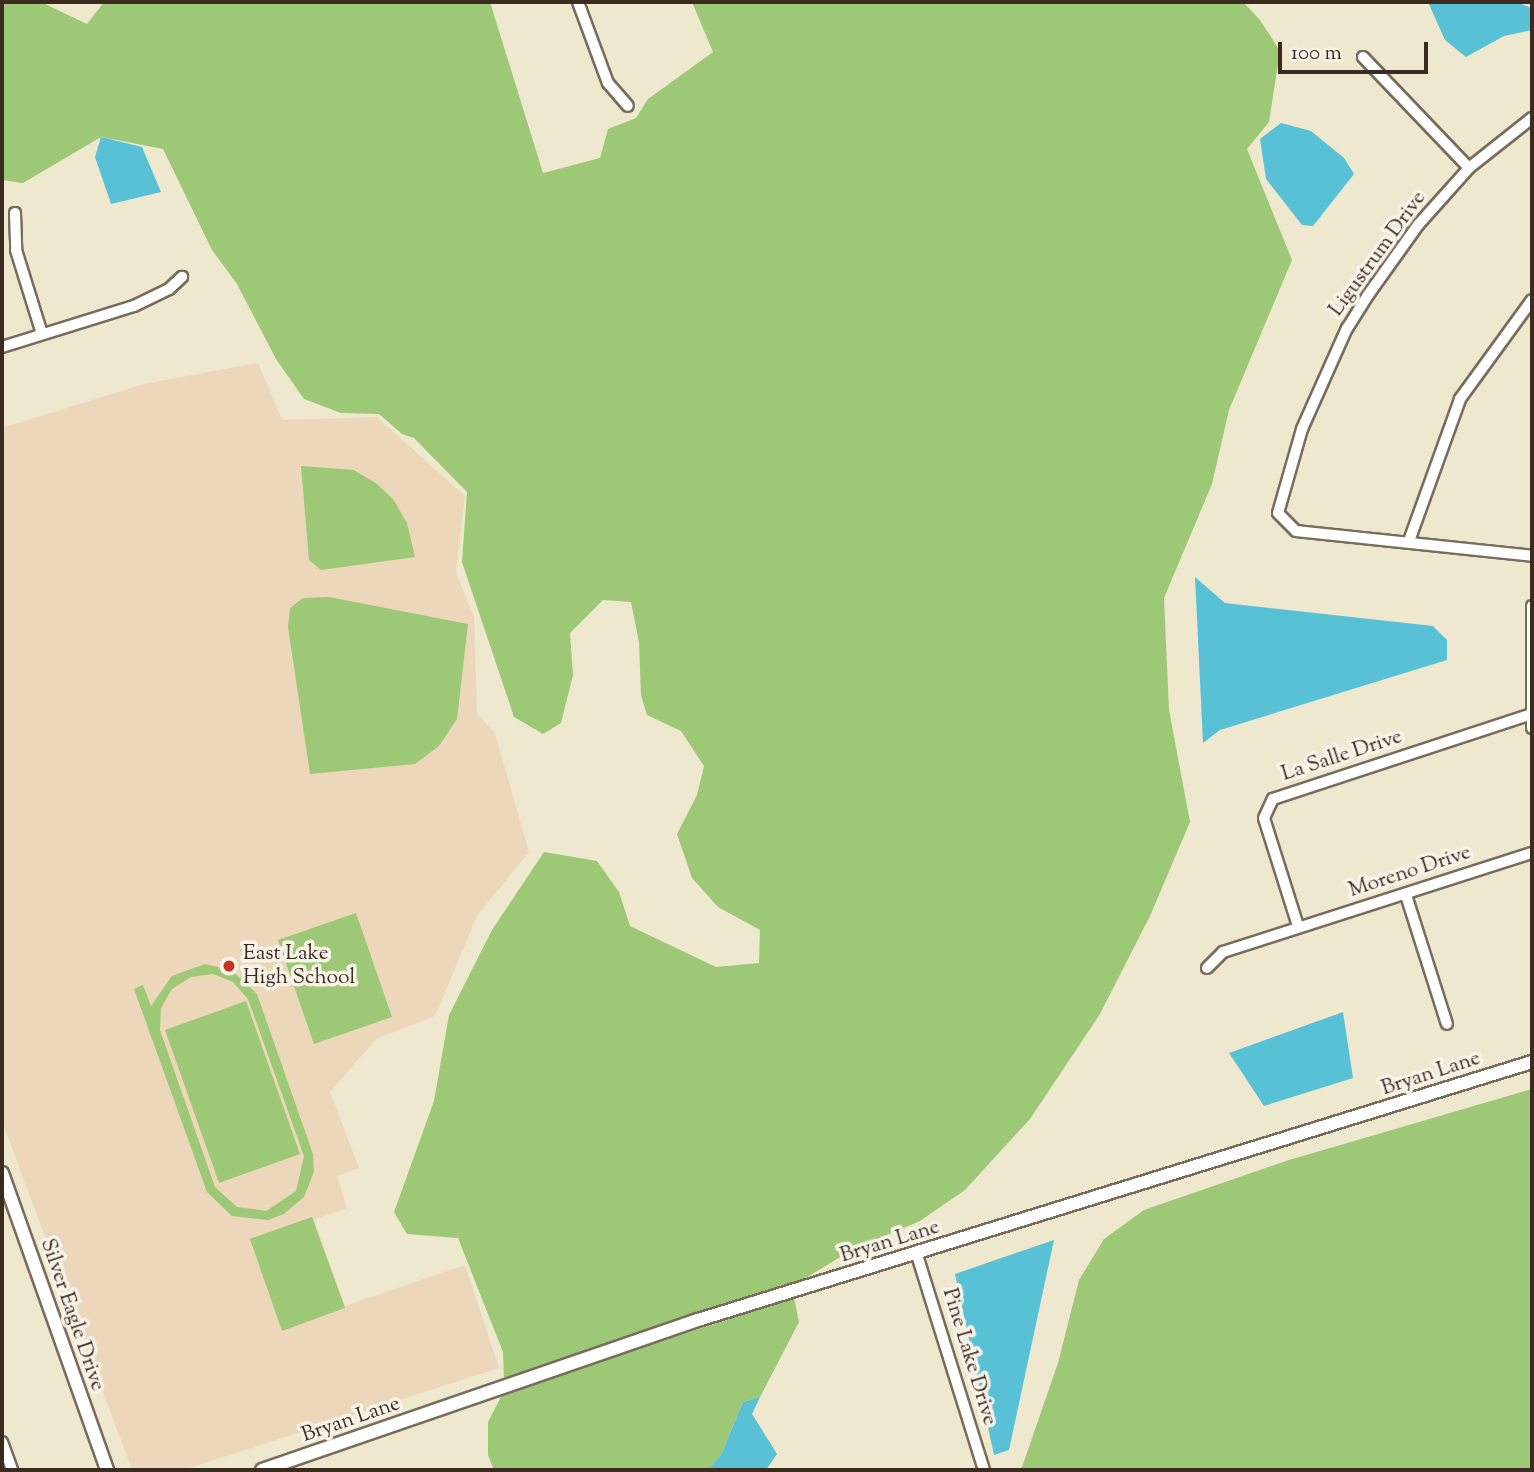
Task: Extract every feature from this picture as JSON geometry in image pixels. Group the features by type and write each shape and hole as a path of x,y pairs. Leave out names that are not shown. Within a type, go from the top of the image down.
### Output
{"street":[{"path":"578,2 608,83 628,106"},
{"path":"1363,57 1469,168"},
{"name":"Ligustrum Drive","path":"1532,118 1469,168 1418,225 1347,328 1302,429 1278,513 1296,531 1532,556"},
{"path":"15,213 16,250 42,334"},
{"path":"2,347 134,306 169,289 182,277"},
{"path":"1409,541 1460,399 1532,300"},
{"path":"1532,606 1532,728"},
{"name":"La Salle Drive","path":"1298,926 1264,818 1273,799 1530,715"},
{"name":"Moreno Drive","path":"1298,926 1406,895 1532,853"},
{"path":"1406,895 1447,1024"},
{"path":"1207,968 1223,952 1298,926"},
{"name":"Bryan Lane","path":"262,1470 296,1465 686,1324 917,1255 1532,1062"},
{"name":"Silver Eagle Drive","path":"2,1173 107,1470"},
{"name":"Pine Lake Drive","path":"917,1255 984,1470"},
{"path":"2,1442 12,1470"}],"shaded area":[{"name":"East Lake High School","path":"258,363 282,420 377,417 465,496 456,573 474,617 477,714 495,733 529,852 477,916 435,1016 376,1039 330,1092 359,1168 337,1176 347,1208 314,1220 345,1306 465,1265 499,1368 183,1470 132,1470 2,1121 2,428 144,384"}],"green space":[{"path":"104,2 490,2 543,173 600,158 608,129 636,118 648,99 713,52 692,2 1243,2 1260,20 1280,51 1269,122 1247,149 1292,260 1229,410 1212,484 1164,598 1169,710 1190,822 1150,916 1100,1014 1030,1119 965,1190 920,1221 852,1250 794,1285 504,1380 503,1352 458,1238 407,1234 394,1212 434,1101 449,1015 492,930 544,852 597,861 619,892 630,926 716,967 759,963 760,930 718,907 692,878 677,834 697,795 704,766 681,731 647,715 641,695 639,642 631,602 603,600 570,633 573,675 561,723 543,734 514,717 462,562 467,492 414,438 402,434 379,414 341,413 304,399 276,359 237,284 212,250 163,149 101,137 23,183 2,180 2,3 45,4 87,24"},
{"path":"301,466 354,470 377,484 393,499 407,523 415,557 321,570 309,560"},
{"path":"329,597 468,624 457,719 439,746 415,764 310,774 288,627 290,608 303,598"},
{"path":"356,913 392,1017 314,1044 278,940"},
{"path":"205,964 231,970 257,994 313,1154 314,1172 304,1197 284,1214 268,1220 232,1216 207,1192 134,989 143,985 151,1006 172,976","holes":["213,974 233,982 248,999 304,1156 296,1191 266,1211 237,1207 215,1187 160,1030 161,1008 172,989 191,977"]},
{"path":"246,1001 300,1154 219,1183 165,1030"},
{"path":"1532,1089 1532,1470 1021,1470 1058,1363 1079,1280 1104,1239 1144,1210 1289,1160"},
{"path":"312,1217 345,1308 282,1331 250,1239"},
{"path":"794,1298 799,1322 760,1397 743,1402 721,1455 708,1470 494,1470 488,1455 488,1422 503,1393"}],"water":[{"path":"1428,2 1516,2 1532,8 1532,30 1504,36 1466,57 1445,40"},
{"path":"1281,123 1311,131 1344,158 1354,174 1313,226 1302,225 1266,179 1260,139"},
{"path":"101,137 142,147 161,192 111,204 95,157"},
{"path":"1195,577 1225,603 1433,626 1447,640 1447,660 1220,730 1203,743"},
{"path":"1343,1012 1353,1078 1264,1106 1229,1053"},
{"path":"1054,1240 1009,1450 994,1455 955,1274"},
{"path":"760,1397 752,1414 777,1454 766,1470 708,1470 721,1455 743,1402"}],"place":[{"name":"East Lake High School","path":"229,966"}]}
